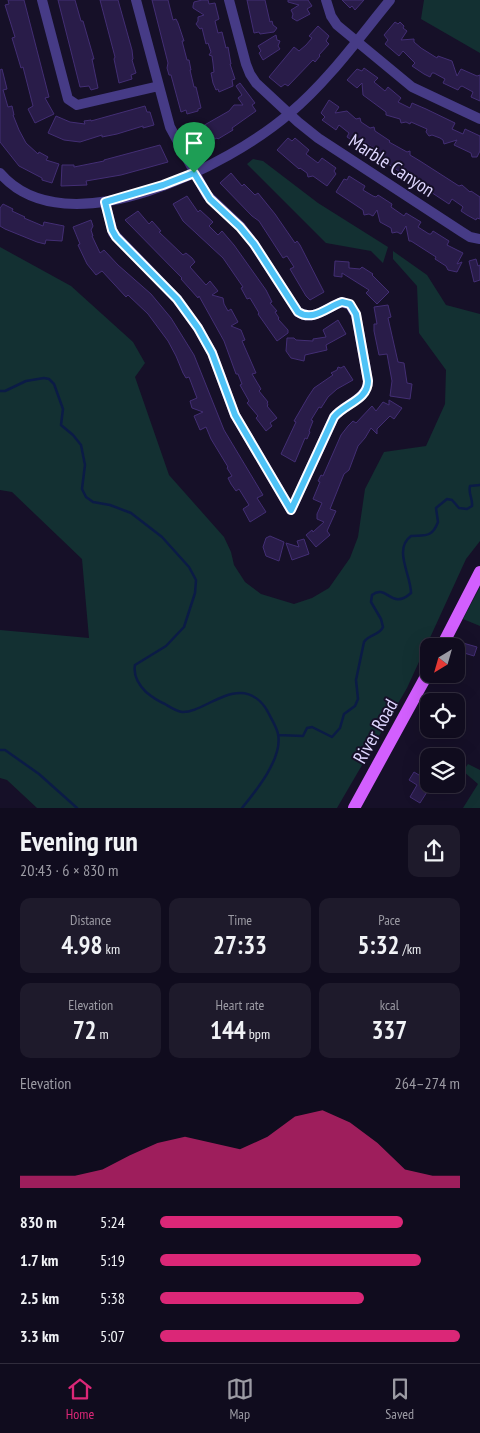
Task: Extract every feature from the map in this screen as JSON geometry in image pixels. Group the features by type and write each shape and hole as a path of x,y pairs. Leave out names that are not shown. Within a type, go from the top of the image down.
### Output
{"main road":[{"path":"446,638 480,572"},
{"name":"River Road","path":"354,808 422,683"}],"street":[{"path":"42,0 68,99 72,103 77,105 159,86"},
{"path":"105,202 113,233 177,299 198,328 212,353 235,415 291,510 334,417 364,394 367,388 368,381 356,314 350,304 342,302 310,316 302,315 298,312 254,244 240,227 210,199 170,127 136,0"},
{"name":"Marble Canyon","path":"229,0 250,74 289,114 318,138 470,237 480,239"},
{"path":"326,0 333,21 412,87 480,118"},
{"path":"0,173 18,189 46,202 76,205 105,202 163,185 194,173 252,141 289,114 320,84 390,0"}],"green space":[{"path":"424,0 480,0 480,53 421,19"},
{"path":"253,159 263,161 318,203 388,247 383,263 371,251 326,243 247,164"},
{"path":"0,247 71,286 133,342 145,363 135,377 169,475 224,537 231,552 234,565 245,582 261,594 294,604 312,598 329,588 350,558 358,537 365,489 384,452 426,446 445,404 446,370 419,333 417,286 393,259 393,251 427,275 446,305 480,314 480,541 466,559 430,638 420,638 420,660 407,688 337,808 37,808 7,780 0,778 0,630 89,638 82,559 12,492 0,490"},
{"path":"480,587 480,626 463,619"},
{"path":"468,764 480,770 480,808 463,808 478,784 465,773"}],"building":[{"path":"8,0 24,0 49,97 45,98 54,114 35,123 28,109 33,106 23,67 21,68 12,38 15,37 5,5 9,4"},
{"path":"58,0 75,0 94,59 92,59 98,88 91,90 89,86 80,87"},
{"path":"100,0 118,0 132,50 132,60 136,73 131,75 132,79 119,83 115,57"},
{"path":"152,0 168,0 173,20 176,19 178,23 201,108 198,111 187,114 186,110 181,112 171,75 169,75 167,68 168,63"},
{"path":"208,0 209,4 215,3 219,19 215,21 218,33 222,32 226,48 228,47 230,64 235,79 232,80 233,86 219,92 213,83 211,73 214,72 213,63 212,56 209,55 211,52 208,43 206,44 202,28 200,29 196,24 198,17 204,15 193,8 194,2"},
{"path":"247,0 265,0 270,22 272,21 273,25 277,28 274,32 254,33"},
{"path":"288,0 308,0 312,6 307,9 310,14 297,21 292,18 291,10 299,5 288,2"},
{"path":"342,0 364,0 355,10"},
{"path":"395,22 398,24 400,22 407,31 401,40 414,39 414,42 421,48 437,58 438,56 452,61 457,76 461,69 477,76 480,75 480,101 471,97 473,92 462,86 458,90 443,83 445,79 434,73 430,77 424,74 412,66 415,63 403,51 399,56 385,44 388,40 384,35"},
{"path":"318,26 329,36 326,41 329,44 315,62 313,60 288,86 285,84 281,87 269,77 294,47 299,51 306,45 312,38 309,36"},
{"path":"276,35 277,40 280,41 278,46 280,49 263,60 258,46"},
{"path":"364,68 378,78 374,82 385,91 388,87 401,98 398,102 410,108 412,103 455,123 452,129 463,134 465,129 480,136 480,151 477,157 472,157 471,153 454,145 457,140 444,144 440,138 432,135 429,136 426,132 427,129 411,122 410,124 406,122 401,123 400,119 386,115 386,112 363,95 362,83 357,88 347,80 357,69 362,71"},
{"path":"2,69 7,89 3,90 8,107 12,106 13,115 26,143 38,154 39,152 48,157 46,160 59,164 52,183 42,180 42,178 19,166 0,142 0,70"},
{"path":"240,83 255,103 252,105 256,111 232,128 233,130 218,139 215,139 213,135 195,148 187,133 229,111 234,105 243,105 238,98 242,95 236,86"},
{"path":"329,100 339,107 335,113 347,111 356,119 360,118 361,122 370,128 374,127 375,131 389,142 407,152 410,151 410,155 480,197 480,219 477,218 476,220 467,215 461,211 463,207 452,199 449,204 373,154 374,148 364,142 361,146 347,137 349,133 339,125 336,130 322,120 325,117 321,113"},
{"path":"145,106 147,112 150,112 154,125 102,137 102,135 80,142 64,140 48,133 56,116 70,122 85,124 84,121 91,121"},
{"path":"288,138 292,141 295,138 309,150 306,154 318,163 322,158 336,168 334,171 336,174 327,186 313,176 308,177 307,173 299,169 277,150"},
{"path":"160,145 168,162 121,175 86,181 87,185 61,186 62,165 74,165 74,167 104,161"},
{"path":"231,173 242,186 244,184 255,195 258,193 295,243 297,241 324,292 310,300 306,296 290,269 294,267 287,256 283,258 259,221 220,183"},
{"path":"349,176 365,186 363,190 376,197 378,195 392,204 391,207 404,216 406,213 421,222 418,227 429,234 433,231 449,241 447,245 463,253 457,264 462,262 457,272 448,270 446,266 435,259 436,257 409,241 406,226 401,234 397,232 392,233 391,228 380,222 377,210 373,216 369,214 364,215 363,210 336,192 344,179 347,180"},
{"path":"187,196 198,212 200,210 213,222 209,226 218,235 222,231 234,245 266,290 272,302 270,303 277,311 275,312 278,319 288,330 288,333 277,341 258,314 250,298 247,299 241,288 243,287 223,258 183,221 173,204"},
{"path":"3,204 24,218 43,226 44,222 64,226 62,241 46,240 45,244 0,226 0,208"},
{"path":"138,211 149,224 152,221 161,231 159,232 183,255 186,253 192,258 195,262 190,267 206,285 210,281 218,291 212,295 223,298 228,311 231,309 238,322 231,326 241,330 245,340 242,341 256,373 252,374 261,389 259,391 268,402 267,406 277,418 270,423 272,426 266,431 256,418 258,416 247,403 249,401 240,385 242,384 238,374 236,374 224,341 199,296 198,298 182,278 125,220"},
{"path":"91,220 93,226 91,230 92,236 100,253 104,250 151,294 171,318 194,355 224,430 263,495 257,498 266,512 250,522 243,509 249,505 239,489 236,491 231,484 228,478 232,476 206,427 200,430 194,416 203,412 192,408 190,401 197,398 189,377 186,378 183,373 168,341 148,314 128,295 126,297 102,271 96,275 87,264 78,245 80,244 73,227"},
{"path":"476,259 478,266 480,265 480,280 474,282 469,261"},
{"path":"335,261 349,262 349,268 360,269 362,267 373,274 389,292 377,304 366,293 369,290 342,273 342,277 334,276"},
{"path":"388,305 391,317 388,318 398,362 404,363 407,383 412,384 410,399 390,396 392,381 387,354 379,355 374,331 374,324 377,324 374,307"},
{"path":"338,320 346,334 326,345 327,350 305,355 304,361 291,358 286,351 287,338 313,341 313,339 326,337 323,330"},
{"path":"344,366 353,380 337,389 328,397 321,408 319,407 311,420 313,421 310,432 307,439 305,438 295,462 281,454 296,422 294,421 314,388 333,375 331,373 337,370 338,367"},
{"path":"389,400 402,408 394,419 390,416 377,429 377,434 371,428 358,446 349,470 344,474 330,509 336,511 327,531 330,535 316,547 306,535 312,530 313,532 324,522 317,519 322,503 313,499 320,482 318,481 321,475 323,476 341,435 348,426 353,421 356,423 372,406 376,411 383,402 389,405"},
{"path":"270,536 284,542 279,561 266,556 263,547 266,538"},
{"path":"304,539 309,554 292,560 286,543 299,547 297,541"},
{"path":"465,644 477,647 474,656 465,653"},
{"path":"414,772 420,776 420,793 426,793 420,803 410,797 417,785 409,780"}],"waterway":[{"path":"0,391 5,391 26,381 49,379 54,384 63,409 61,425 81,445 85,465 82,489 86,497 93,502 110,505 131,513 162,537 189,567 196,580 195,593 184,627 166,646 135,665 135,676 148,694 173,709 182,712 195,709 225,696 240,693 253,696 264,706 277,732 278,743 276,753 267,774 242,808"},
{"path":"278,735 303,736 307,728 312,727 332,737 340,728 344,714 355,706 358,699 356,680 364,642 383,627 381,619 371,602 372,595 382,592 399,599 411,593 403,555 406,541 411,536 428,535 433,531 438,522 436,508 447,499 452,500 459,508 467,509 472,506 470,486 480,485"},
{"path":"0,750 5,750 39,774 77,808"}],"route":[{"path":"194,173 210,199 240,227 254,244 298,312 302,315 310,316 342,302 350,304 356,314 368,381 366,392 341,410 330,423 291,510 235,415 212,353 198,328 177,299 116,237 112,230 105,202 163,185 194,173"}]}
